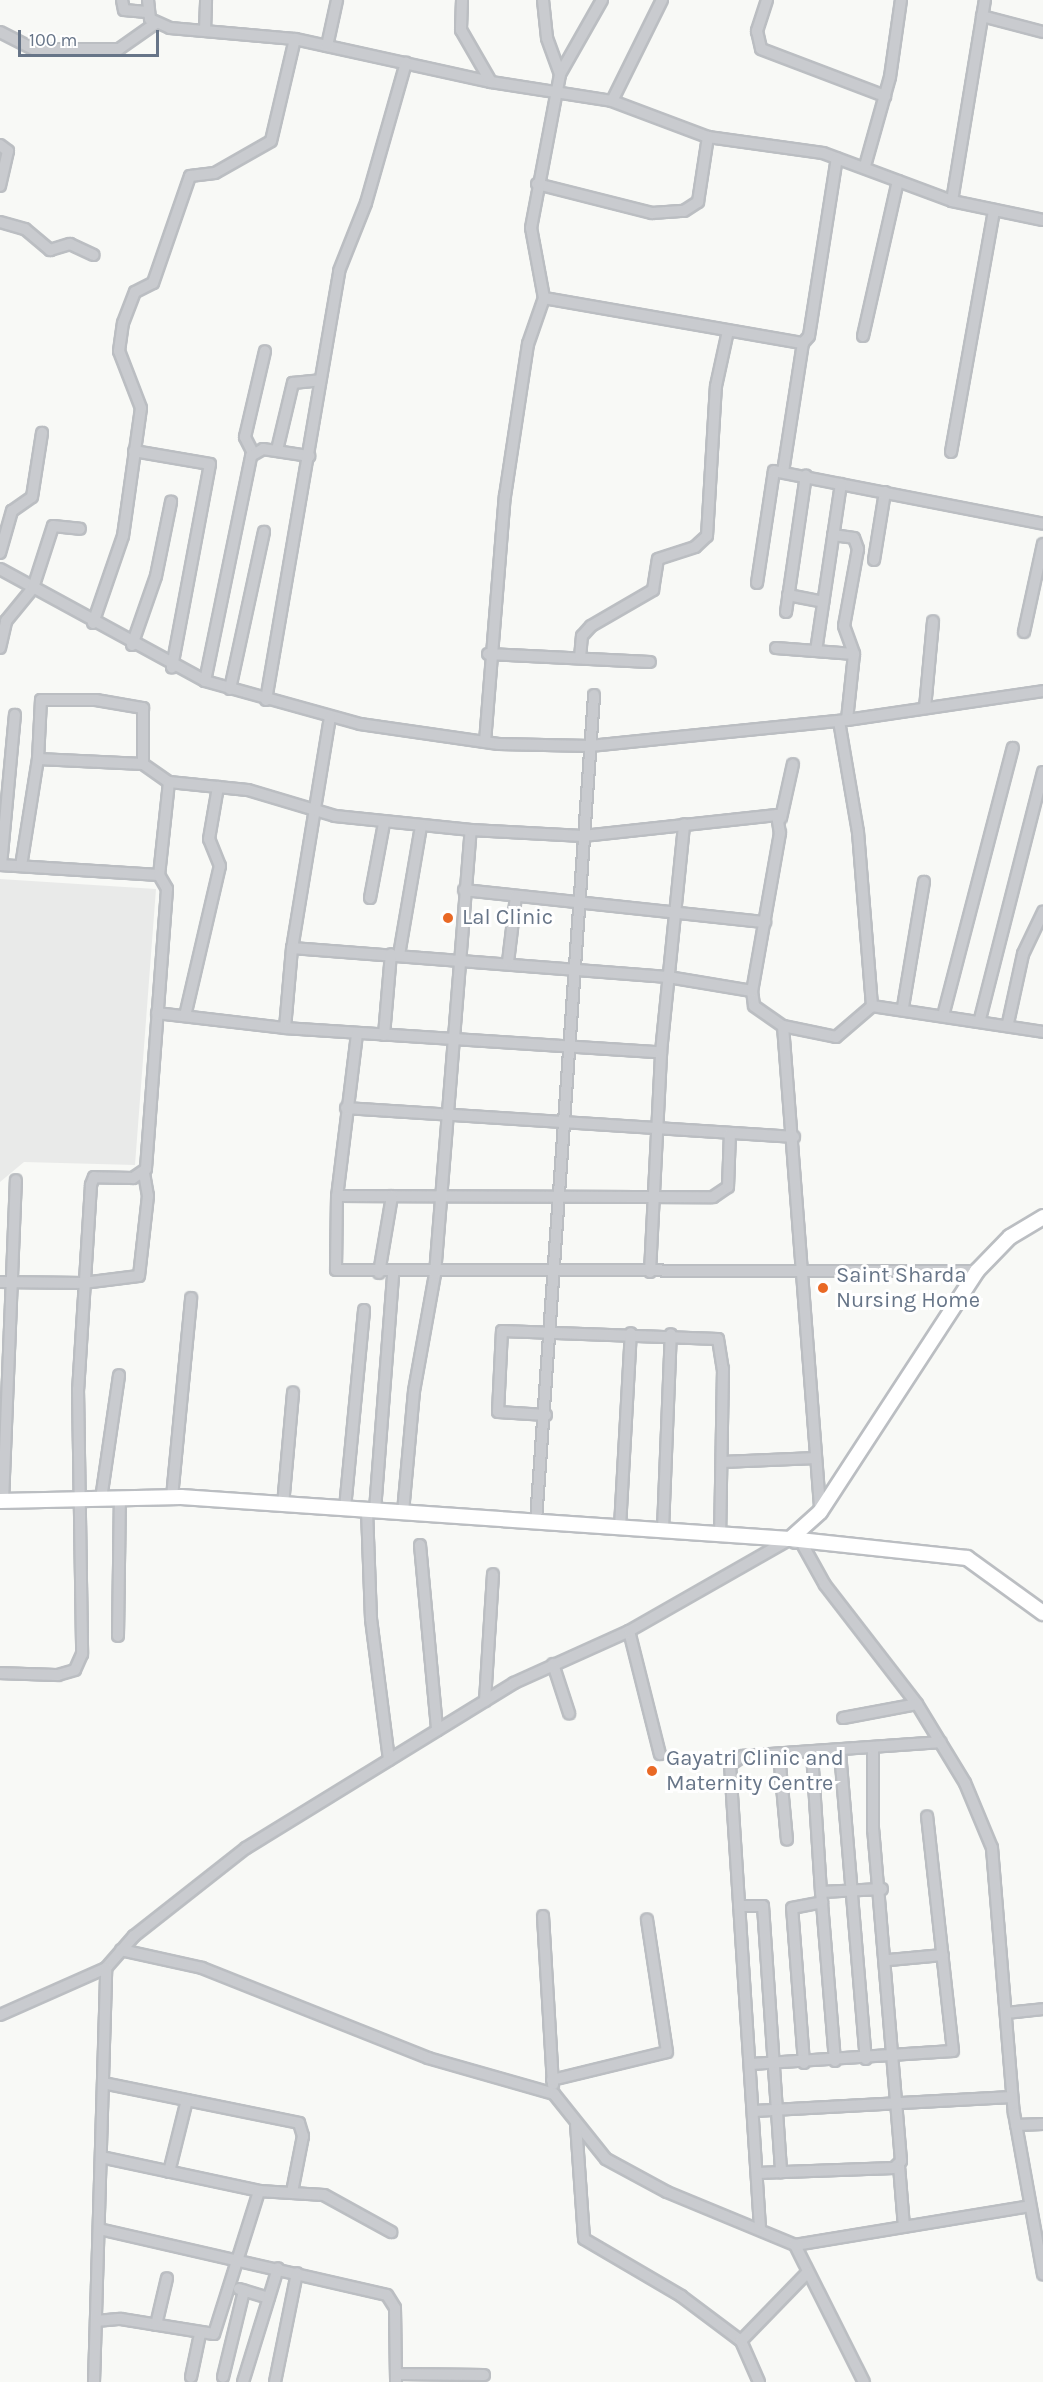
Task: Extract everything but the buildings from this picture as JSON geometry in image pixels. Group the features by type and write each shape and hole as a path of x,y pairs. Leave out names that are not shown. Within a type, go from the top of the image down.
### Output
{"main road":[{"path":"795,1540 820,1512 977,1271 1010,1237 1043,1217"},
{"path":"1,1501 172,1497 720,1533 967,1558 1043,1613"}],"street":[{"path":"122,0 124,10 147,12"},
{"path":"148,0 147,12 156,23 204,31 295,39 491,82 559,84 708,137 837,158 865,166 898,182 952,201 1043,220"},
{"path":"204,31 206,0"},
{"path":"327,46 337,0"},
{"path":"462,0 461,30 491,82"},
{"path":"543,0 548,38 559,84"},
{"path":"485,742 488,654 528,344 544,298 531,228 537,184 559,84 602,0"},
{"path":"612,101 662,0"},
{"path":"767,0 757,31 761,49 885,96"},
{"path":"865,166 885,96 901,0"},
{"path":"952,201 985,0"},
{"path":"982,16 1043,33"},
{"path":"0,32 34,49 108,50 133,43 156,23"},
{"path":"93,623 123,536 134,452 140,403 119,351 135,292 153,283 190,176 232,166 271,141 295,39"},
{"path":"266,700 339,272 366,202 406,63"},
{"path":"537,184 652,213 684,212 698,202 708,137"},
{"path":"0,145 8,151 0,186"},
{"path":"783,472 803,343 809,336 837,158"},
{"path":"863,336 898,182"},
{"path":"951,452 994,210"},
{"path":"0,222 25,228 50,250 70,244 94,255"},
{"path":"544,298 803,343"},
{"path":"580,658 582,636 591,626 653,590 658,559 695,547 707,536 716,386 728,331"},
{"path":"206,681 253,453 245,437 265,351"},
{"path":"277,450 293,383 320,380"},
{"path":"0,553 12,511 32,497 42,433"},
{"path":"253,453 277,450 309,456"},
{"path":"134,452 210,464 172,667"},
{"path":"757,583 770,476 783,472 1043,524"},
{"path":"786,612 807,475"},
{"path":"816,651 841,484"},
{"path":"874,560 885,492"},
{"path":"132,645 156,576 171,502"},
{"path":"0,648 6,621 33,588 54,523 80,529"},
{"path":"230,689 264,532"},
{"path":"833,535 854,538 858,549 844,626 854,654 843,720 858,832 873,1006"},
{"path":"1024,632 1043,544"},
{"path":"0,568 172,667 206,681 330,717 485,742 590,746 843,720 1043,691"},
{"path":"789,595 823,602"},
{"path":"924,708 933,621"},
{"path":"776,648 854,654"},
{"path":"488,654 650,662"},
{"path":"536,1521 552,1330 552,1272 561,1125 594,695"},
{"path":"21,866 39,759 41,700 96,700 144,710 143,764"},
{"path":"15,715 1,865 159,875"},
{"path":"285,1028 292,948 330,717"},
{"path":"944,1012 1013,748"},
{"path":"39,759 143,764 169,782 248,790 313,811 384,823 471,830 583,836 761,814 781,818"},
{"path":"793,764 781,818 752,991 754,1006 783,1026 836,1037 873,1006 944,1012 1008,1023 1043,1032"},
{"path":"980,1018 1043,772"},
{"path":"0,1282 83,1283 139,1276 148,1196 144,1173 166,889 159,875 169,782"},
{"path":"186,1016 220,866 209,839 218,787"},
{"path":"370,898 384,823"},
{"path":"650,1272 661,1052 684,824"},
{"path":"384,1035 395,955 421,826"},
{"path":"403,1512 414,1391 435,1274 458,958 471,830"},
{"path":"903,1007 924,882"},
{"path":"464,890 578,904 765,922"},
{"path":"508,963 516,896"},
{"path":"1008,1023 1023,954 1043,912"},
{"path":"292,948 458,958 668,977 752,991"},
{"path":"157,1012 285,1028 357,1034 453,1038 568,1049 661,1052"},
{"path":"783,1026 794,1137 799,1272 820,1512"},
{"path":"357,1034 346,1108 337,1197 336,1270 379,1274 977,1271"},
{"path":"346,1108 561,1125 656,1127 794,1137"},
{"path":"337,1197 558,1194 655,1198 724,1194 730,1133"},
{"path":"0,1673 58,1675 75,1670 82,1654 76,1499 83,1283 94,1176 133,1178 144,1173"},
{"path":"1,1501 15,1180"},
{"path":"379,1274 392,1196"},
{"path":"389,1760 371,1619 371,1510 393,1274"},
{"path":"172,1497 191,1298"},
{"path":"345,1508 364,1310"},
{"path":"546,1415 498,1412 498,1341 510,1328 708,1336 722,1344 720,1533"},
{"path":"620,1527 631,1333"},
{"path":"663,1529 671,1334"},
{"path":"101,1499 119,1375"},
{"path":"283,1505 292,1392"},
{"path":"722,1462 816,1458"},
{"path":"118,1635 120,1498"},
{"path":"0,2015 106,1968 121,1950 246,1848 485,1701 553,1664 629,1631 772,1550 795,1540 825,1585 917,1704 941,1742 992,1848 1012,2097 1043,2274"},
{"path":"420,1545 437,1730"},
{"path":"485,1701 493,1574"},
{"path":"629,1631 660,1754"},
{"path":"553,1664 569,1713"},
{"path":"843,1718 917,1704"},
{"path":"760,2228 730,1765 737,1757 873,1751 941,1742"},
{"path":"873,1751 873,1830 882,1889 897,2056 899,2166 904,2227"},
{"path":"840,1752 866,2059"},
{"path":"812,1753 835,2061"},
{"path":"779,1755 787,1840"},
{"path":"751,2064 804,2063 953,2051 927,1816"},
{"path":"804,2063 792,1908 850,1890 882,1889"},
{"path":"739,1906 763,1906 781,2172"},
{"path":"543,1916 554,2094 606,2159 641,2180 760,2228 795,2245 1030,2206"},
{"path":"552,2080 667,2052 647,1919"},
{"path":"121,1950 202,1968 428,2058 554,2094"},
{"path":"889,1960 944,1955"},
{"path":"94,2382 106,1968"},
{"path":"1006,2013 1043,2009"},
{"path":"103,2083 303,2127 292,2192"},
{"path":"754,2111 1012,2097"},
{"path":"169,2172 187,2100"},
{"path":"576,2124 584,2239 681,2296 741,2341 759,2382"},
{"path":"1016,2125 1043,2124"},
{"path":"101,2157 259,2191 292,2192 333,2198 391,2232"},
{"path":"757,2173 899,2166"},
{"path":"96,2321 121,2319 200,2334 214,2334 231,2287 259,2191"},
{"path":"99,2229 239,2258 393,2300 396,2378 484,2375"},
{"path":"795,2245 807,2273 864,2382"},
{"path":"243,2382 278,2268"},
{"path":"275,2382 297,2273"},
{"path":"741,2341 807,2273"},
{"path":"156,2325 167,2278"},
{"path":"231,2287 269,2298"},
{"path":"223,2377 244,2291"},
{"path":"192,2377 200,2334"}],"shaded area":[{"path":"0,879 156,889 135,1165 24,1162 0,1182"}],"place":[{"name":"Lal Clinic","path":"448,918"},
{"name":"Saint Sharda Nursing Home","path":"823,1288"},
{"name":"Gayatri Clinic and Maternity Centre","path":"652,1771"}]}
